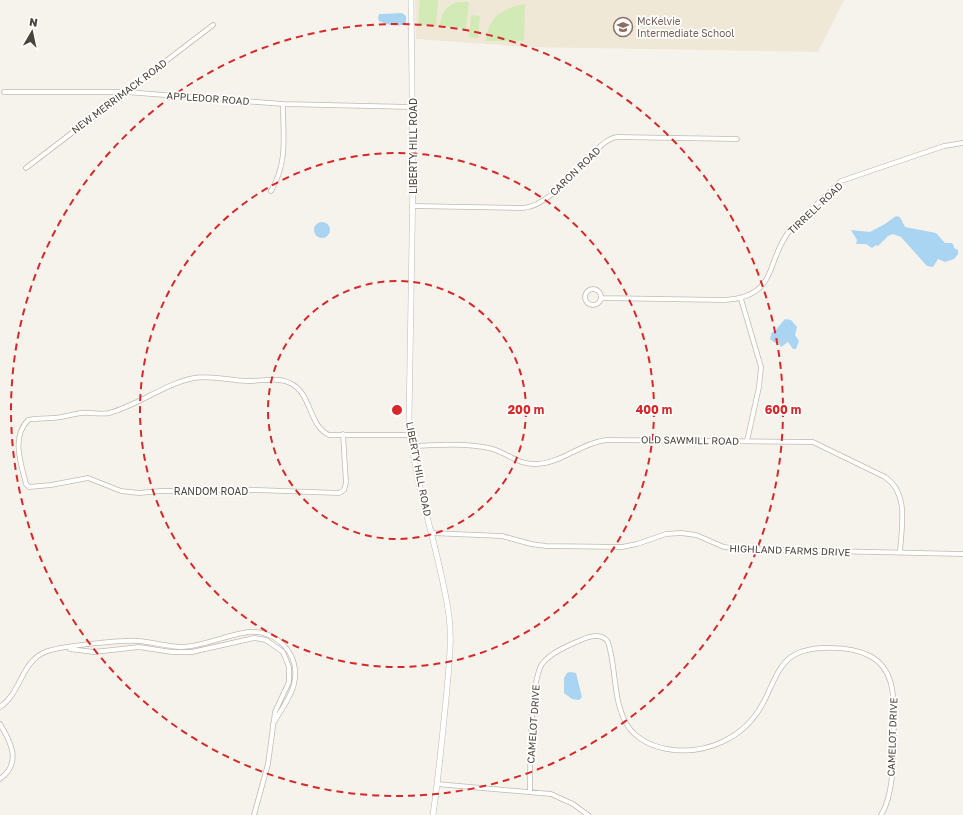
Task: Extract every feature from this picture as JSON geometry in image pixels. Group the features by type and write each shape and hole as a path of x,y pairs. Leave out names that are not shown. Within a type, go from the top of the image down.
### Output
{"street":[{"name":"LIBERTY HILL ROAD","path":"411,0 413,206 412,316 408,400 410,435 443,582 450,632 446,703 433,815"},
{"name":"NEW MERRIMACK ROAD","path":"26,168 213,25"},
{"name":"APPLEDOR ROAD","path":"4,92 126,92 283,104 412,107"},
{"path":"270,191 281,173 283,163 283,104"},
{"name":"CARON ROAD","path":"413,206 523,208 533,206 546,199 604,143 617,137 737,139"},
{"name":"TIRRELL ROAD","path":"601,298 741,299 756,291 766,280 784,238 790,230 841,181 944,146 963,143"},
{"name":"TIRRELL ROAD","path":"592,289 599,292 601,298 599,303 594,306 589,305 584,298 587,291 592,289"},
{"path":"741,299 761,367 759,387 747,441"},
{"name":"RANDOM ROAD","path":"207,377 247,381 287,382 300,390 321,430 334,436 343,434 346,483 344,490 339,493 257,490 161,491 140,493 121,491 88,478 46,486 29,487 26,484 19,456 19,431 28,420 54,418 82,413 107,413 125,408 193,378 207,377"},
{"path":"343,434 398,437 410,435"},
{"name":"OLD SAWMILL ROAD","path":"413,446 441,445 490,448 520,462 540,464 554,461 581,447 606,440 813,442 890,480 899,492 902,502 900,553"},
{"name":"HIGHLAND FARMS DRIVE","path":"431,533 502,536 531,544 546,546 622,547 637,544 666,534 681,533 696,535 724,547 739,549 963,554"},
{"path":"0,707 16,690 31,661 44,652 62,648 138,641 182,647 235,635 256,632 269,635 285,646 293,660 295,678 290,695 273,724"},
{"name":"CAMELOT DRIVE","path":"530,792 535,692 538,672 543,663 550,656 581,640 601,636 606,638 608,642 619,707 624,721 633,733 645,742 659,748 674,751 690,751 719,744 745,729 755,718 784,664 791,657 815,648 850,649 865,653 881,664 887,673 893,692 891,773 887,802 881,815"},
{"path":"62,648 94,652 126,647 139,647 182,652 202,650 242,639 254,638 266,640 283,652 289,667 290,677 275,712 268,764 254,815"},
{"path":"125,642 126,647"},
{"path":"200,644 202,650"},
{"path":"283,652 285,646"},
{"path":"0,724 11,742 14,757 8,771 0,778"},
{"path":"437,784 530,792 560,797 588,815"}],"shaded area":[{"name":"McKelvie Intermediate School","path":"415,0 844,0 818,52 527,47 416,39"}],"green space":[{"path":"420,0 438,0 436,26 418,24"},
{"path":"457,2 469,2 466,29 440,26 441,17 444,11 449,6"},
{"path":"525,4 524,41 486,41 489,26 498,15 510,8"},
{"path":"471,15 480,16 478,38 469,37"}],"water":[{"path":"402,13 406,16 406,23 403,25 386,24 379,21 378,18 379,14"},
{"path":"896,216 900,217 905,227 936,233 945,243 952,243 954,248 958,250 958,254 954,259 945,262 938,259 933,267 927,266 901,237 893,234 888,236 878,246 876,245 872,248 866,244 856,244 857,240 851,230 870,232"},
{"path":"322,222 329,227 330,230 325,237 322,238 315,233 314,230 319,223"},
{"path":"785,319 791,320 797,327 795,335 799,341 796,349 793,349 788,342 781,347 778,342 775,343 770,339 772,332 774,332"},
{"path":"567,673 576,673 582,697 579,700 572,699 564,693 564,678"}],"place":[{"name":"McKelvie Intermediate School","path":"623,27"}]}
